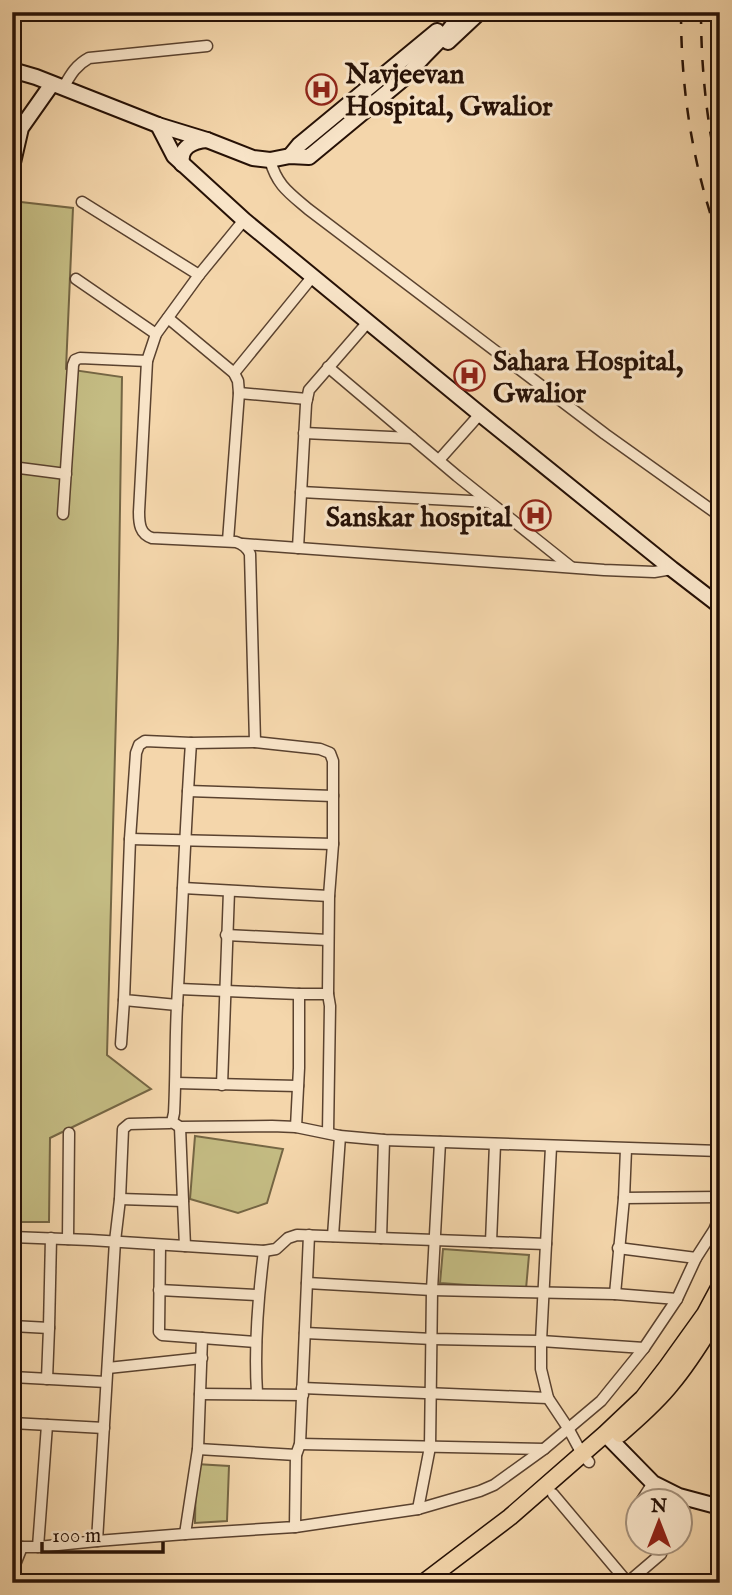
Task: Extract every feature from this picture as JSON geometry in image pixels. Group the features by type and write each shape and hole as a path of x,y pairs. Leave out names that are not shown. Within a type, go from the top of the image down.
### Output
{"main road":[{"path":"12,70 253,158 270,160 290,156 309,157 455,36 480,12"},
{"path":"408,75 452,26 456,14"},
{"path":"290,156 299,145 456,14"},
{"path":"12,167 21,128 57,86"},
{"path":"158,125 174,156 244,220 720,606"},
{"path":"182,164 183,152 190,144 207,140"},
{"path":"423,1583 586,1458 608,1438 667,1367 705,1314 720,1286"},
{"path":"608,1438 645,1412 671,1384 720,1312"},
{"path":"608,1438 653,1483 679,1496 720,1507"},
{"path":"439,1583 553,1494 586,1458"}],"street":[{"path":"57,86 89,58 206,46"},
{"path":"270,160 274,175 284,189 307,209 605,434 720,516"},
{"path":"82,202 199,275"},
{"path":"244,220 156,334 147,361 139,483 141,529 146,536 572,568 654,572 672,569"},
{"path":"234,373 313,276"},
{"path":"76,279 156,334"},
{"path":"168,318 234,373 238,381 228,541"},
{"path":"298,548 309,390 368,321"},
{"path":"63,514 75,360 147,361"},
{"path":"328,367 572,568"},
{"path":"239,393 307,399"},
{"path":"439,460 480,414"},
{"path":"304,433 413,438"},
{"path":"12,467 66,474"},
{"path":"301,492 490,502"},
{"path":"243,544 250,554 255,742"},
{"path":"121,1044 130,839 136,753 139,745 145,741 255,742 320,749 330,753 333,761 333,844 328,940 328,1133"},
{"path":"184,1246 183,1201 174,1113 184,841 191,743"},
{"path":"188,791 333,796"},
{"path":"130,839 333,844"},
{"path":"183,888 329,896"},
{"path":"222,1084 229,891"},
{"path":"226,935 328,940"},
{"path":"179,989 328,994"},
{"path":"296,1127 299,994"},
{"path":"124,1000 177,1005"},
{"path":"176,1083 298,1086"},
{"path":"97,1541 115,1241 123,1134 126,1125 296,1127 340,1136 384,1140 720,1151"},
{"path":"68,1239 69,1133"},
{"path":"333,1236 340,1136"},
{"path":"381,1238 384,1140"},
{"path":"418,1509 430,1447 432,1290 439,1142"},
{"path":"491,1242 495,1144"},
{"path":"551,1147 541,1369 548,1398 586,1458"},
{"path":"615,1294 626,1149"},
{"path":"624,1198 720,1197"},
{"path":"120,1199 183,1201"},
{"path":"12,1572 17,1547 295,1527 418,1509 487,1488 544,1449 601,1401 645,1348 677,1299 720,1216"},
{"path":"12,1237 264,1251 276,1249 288,1238 297,1235 546,1244"},
{"path":"295,1527 309,1235"},
{"path":"47,1379 51,1238"},
{"path":"160,1245 159,1332 162,1335 256,1342"},
{"path":"618,1248 696,1258"},
{"path":"257,1394 258,1295 264,1251"},
{"path":"307,1283 432,1290 615,1294 677,1299"},
{"path":"159,1290 258,1295"},
{"path":"12,1326 48,1328"},
{"path":"305,1333 541,1341 645,1348"},
{"path":"185,1534 198,1449 202,1338"},
{"path":"108,1368 202,1359"},
{"path":"12,1377 106,1381"},
{"path":"200,1394 303,1392 548,1398"},
{"path":"12,1423 104,1428"},
{"path":"38,1547 47,1425"},
{"path":"198,1449 544,1449"},
{"path":"553,1494 628,1583 659,1556"},
{"path":"718,1583 720,1572"}],"shaded area":[{"path":"12,201 73,208 66,369 122,377 107,1055 151,1089 50,1138 49,1222 12,1222"},
{"path":"195,1136 283,1149 267,1203 238,1213 190,1199"},
{"path":"443,1249 529,1255 526,1289 440,1283"},
{"path":"196,1464 229,1466 227,1521 195,1523"}],"railway":[{"path":"681,12 683,72 690,129 720,243"},
{"path":"701,12 706,97 720,182"}],"place":[{"name":"Navjeevan Hospital, Gwalior","path":"322,89"},
{"name":"Sahara Hospital, Gwalior","path":"470,376"},
{"name":"Sanskar hospital","path":"535,516"}]}
